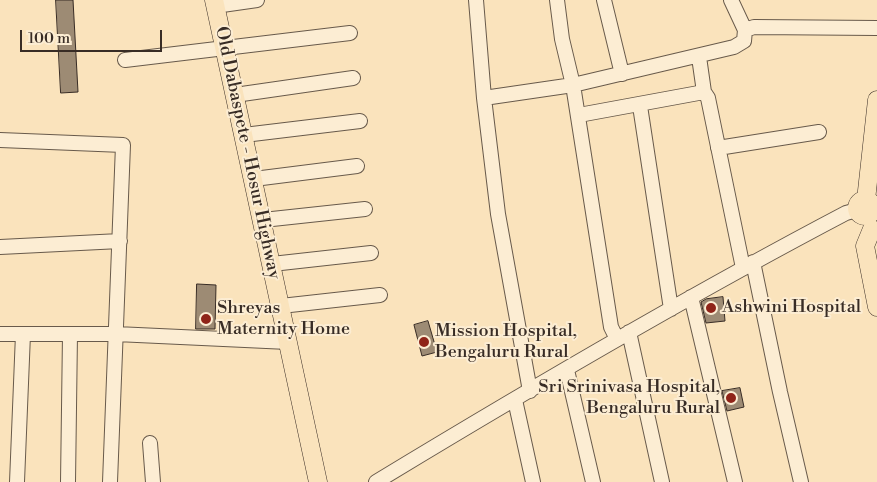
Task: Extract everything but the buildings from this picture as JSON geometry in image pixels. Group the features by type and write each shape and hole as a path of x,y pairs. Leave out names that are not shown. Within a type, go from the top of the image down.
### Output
{"main road":[{"name":"Old Dabaspete - Hosur Highway","path":"214,3 254,179 318,482"},
{"path":"877,100 870,220 865,246 877,308"}],"street":[{"path":"214,3 257,0"},
{"path":"476,0 484,98 498,214 530,391"},
{"path":"556,0 562,39 579,115 584,162 612,327 623,335 662,482"},
{"path":"604,0 622,74"},
{"path":"484,98 573,85 699,57 734,47 744,41 745,30 731,0"},
{"path":"745,30 754,27 877,28"},
{"path":"125,60 350,32"},
{"path":"699,57 704,92 708,98 718,148 801,482"},
{"path":"235,95 353,78"},
{"path":"579,115 640,106 704,92"},
{"path":"640,106 672,309"},
{"path":"244,135 360,121"},
{"path":"718,148 819,132"},
{"path":"0,140 122,146 110,482"},
{"path":"254,179 357,166"},
{"path":"262,220 365,209"},
{"path":"383,480 568,370 623,335 748,265 846,213 870,220"},
{"path":"0,247 120,241"},
{"path":"272,264 372,252"},
{"path":"281,306 380,295"},
{"path":"691,297 735,482"},
{"path":"0,334 116,334 288,342"},
{"path":"17,482 23,334"},
{"path":"68,482 70,334"},
{"path":"568,370 593,482"},
{"path":"515,400 533,482"},
{"path":"150,443 154,482"}],"place":[{"name":"Ashwini Hospital","path":"711,308"},
{"name":"Shreyas Maternity Home","path":"206,319"},
{"name":"Mission Hospital, Bengaluru Rural","path":"424,342"},
{"name":"Sri Srinivasa Hospital, Bengaluru Rural","path":"731,398"}]}
